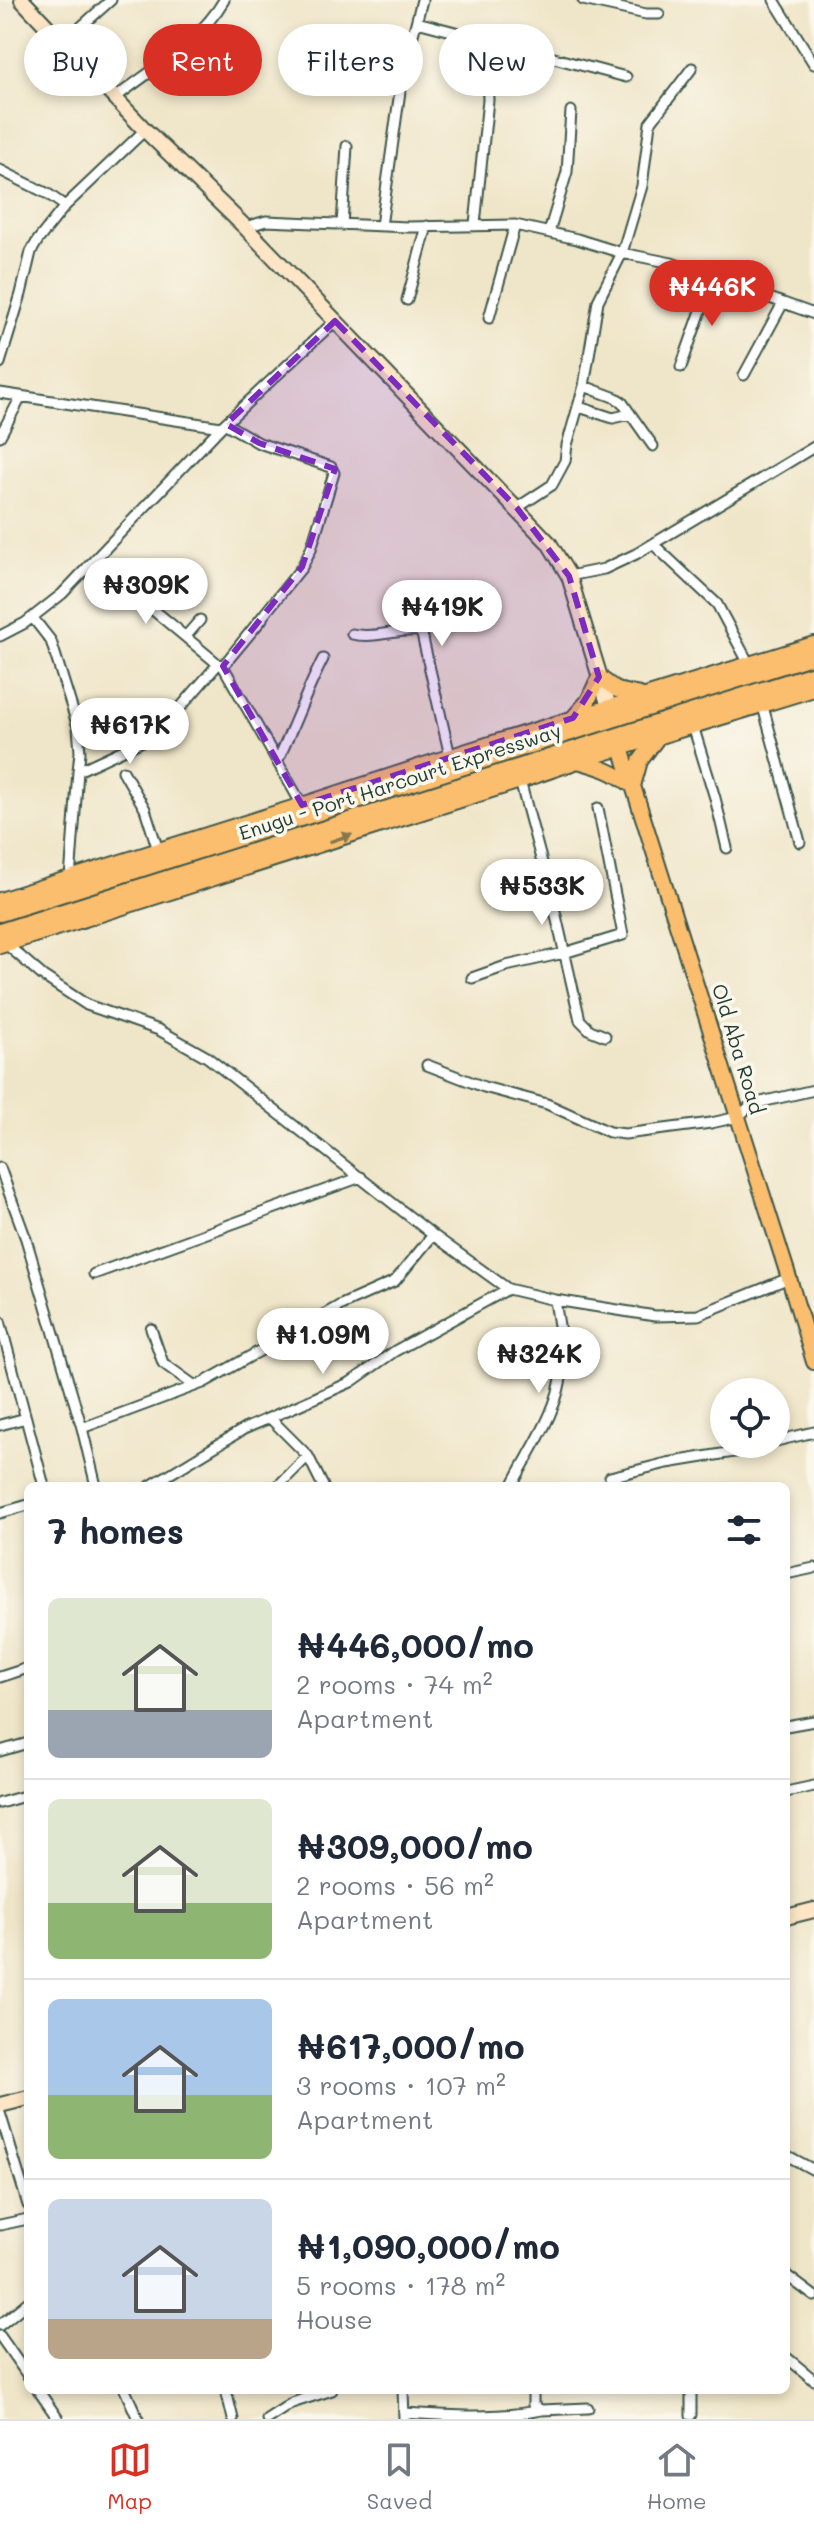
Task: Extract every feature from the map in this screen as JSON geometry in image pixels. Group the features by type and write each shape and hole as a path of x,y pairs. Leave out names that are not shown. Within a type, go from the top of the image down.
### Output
{"highway":[{"name":"Enugu - Port Harcourt Expressway","path":"0,912 814,654"},
{"name":"Enugu - Port Harcourt Expressway","path":"2,941 814,675"}],"main road":[{"name":"Enugu - Port Harcourt Expressway","path":"0,900 814,644"},
{"path":"573,718 588,701 599,677 617,690 646,696"},
{"name":"Enugu - Port Harcourt Expressway","path":"2,941 814,689"},
{"path":"578,761 607,769 633,786 640,761 658,736"},
{"name":"Old Aba Road","path":"621,748 814,1362"}],"street":[{"path":"22,0 46,24"},
{"path":"84,24 111,0"},
{"path":"224,0 200,32 115,98 246,227 549,543 569,576 609,707"},
{"path":"422,0 417,22 439,28"},
{"path":"583,0 659,14"},
{"path":"774,0 810,51 814,64"},
{"path":"555,59 626,77"},
{"path":"517,508 552,485 565,461 584,386 598,301 622,253 642,186 650,123 692,68"},
{"path":"381,226 399,96"},
{"path":"475,224 488,96"},
{"path":"549,232 567,172 571,111"},
{"path":"0,363 31,252 65,206 145,130"},
{"path":"342,225 347,146"},
{"path":"0,170 65,206"},
{"path":"246,227 266,221 381,226 515,225 664,261 814,314"},
{"path":"489,318 515,225"},
{"path":"407,300 427,226"},
{"path":"681,367 713,277"},
{"path":"744,375 783,303"},
{"path":"0,636 33,618 62,594 224,426 335,321"},
{"path":"584,386 616,398 653,446"},
{"path":"0,393 224,426 259,443 331,467 334,473 311,549 302,567 262,619 151,737 78,771"},
{"path":"0,436 21,397"},
{"path":"579,407 613,418 630,414"},
{"path":"569,576 604,569 653,544 814,447"},
{"path":"653,544 717,604 749,664"},
{"path":"94,561 221,665 302,805"},
{"path":"33,618 51,641 78,727 80,752 70,879"},
{"path":"186,636 200,620"},
{"path":"352,634 373,636 419,631 450,756"},
{"path":"278,760 304,695 323,659"},
{"path":"762,703 800,842"},
{"path":"693,726 727,848"},
{"path":"123,771 145,809 158,850"},
{"path":"520,781 551,893 580,1020 590,1030 605,1036"},
{"path":"472,978 623,935 598,808"},
{"path":"2,941 43,976 87,1005 159,1030 207,1057 433,1235 508,1289 655,1316 698,1315 789,1278"},
{"path":"427,1065 484,1087 547,1104 609,1132 625,1134 738,1117 761,1102 814,1090"},
{"path":"0,1168 26,1239 95,1482"},
{"path":"94,1274 361,1177"},
{"path":"82,1428 203,1383 341,1305 395,1281 433,1235"},
{"path":"156,1482 227,1438 351,1382 402,1347 508,1289"},
{"path":"514,1482 549,1415 558,1390 562,1369 555,1300"},
{"path":"0,1321 2,1338 43,1482"},
{"path":"151,1329 163,1363 195,1386"},
{"path":"0,1425 26,1418"},
{"path":"270,1418 308,1456 321,1482"},
{"path":"790,1438 814,1432"},
{"path":"282,1482 308,1456"},
{"path":"610,1477 710,1456"},
{"path":"0,1513 24,1506"},
{"path":"790,1573 814,1568"},
{"path":"0,1677 24,1669"},
{"path":"790,1725 814,1721"},
{"path":"0,1751 24,1744"},
{"path":"790,1791 814,1786"},
{"path":"0,1803 24,1796"},
{"path":"790,1916 814,1910"},
{"path":"0,2105 24,2099"},
{"path":"0,2113 24,2192"},
{"path":"790,2157 814,2170"},
{"path":"0,2225 24,2220"},
{"path":"790,2278 814,2296"},
{"path":"0,2325 24,2305"},
{"path":"0,2336 24,2370"},
{"path":"790,2360 814,2380"},
{"path":"41,2394 58,2419"},
{"path":"127,2394 138,2419"},
{"path":"227,2394 233,2419"},
{"path":"267,2419 292,2403 320,2394"},
{"path":"403,2394 405,2416 523,2415 541,2410 588,2408"},
{"path":"533,2394 533,2405 541,2410"},
{"path":"691,2394 691,2415"}],"highlighted area":[{"path":"335,321 517,508 569,576 599,677 573,718 302,805 223,666 302,567 335,469 259,443 226,424"}]}
